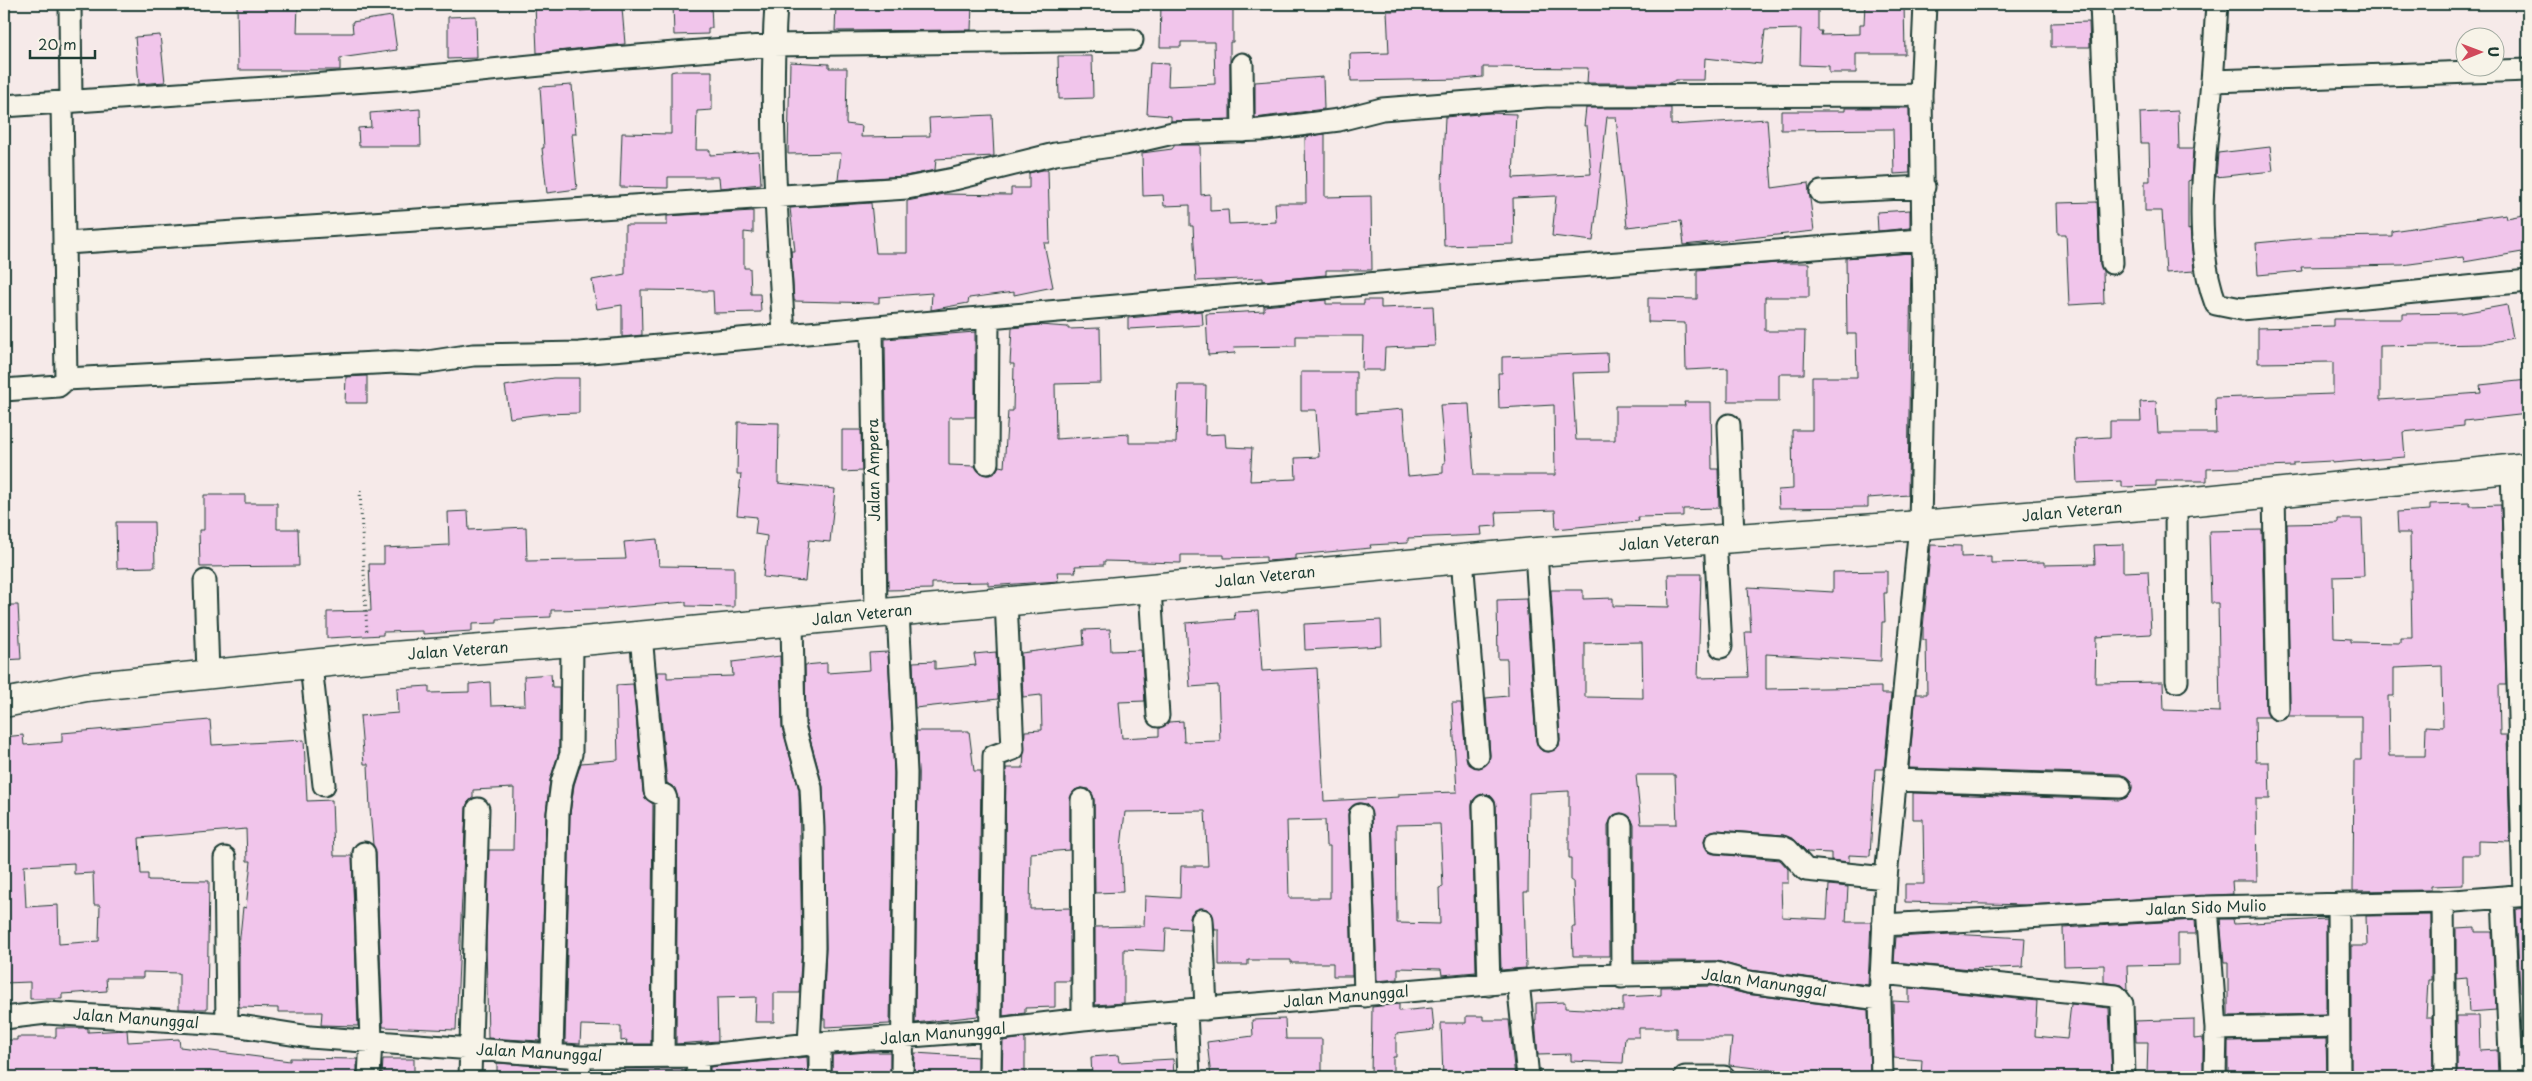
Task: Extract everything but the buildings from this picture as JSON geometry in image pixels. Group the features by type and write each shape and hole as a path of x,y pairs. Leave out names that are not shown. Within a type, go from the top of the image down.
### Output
{"main road":[{"name":"Jalan Veteran","path":"4,703 86,687 368,658 792,622 1462,558 1920,525 2176,503 2520,468"}],"street":[{"path":"66,378 67,102 70,4"},
{"path":"776,4 773,45 775,197 784,334"},
{"path":"1882,1077 1880,999 1886,878 1920,525 1924,322 1921,240 1924,187 1921,95 1925,4"},
{"path":"2101,4 2112,262"},
{"path":"2217,4 2212,81 2202,179 2202,224 2210,290 2216,304 2241,309 2528,281"},
{"path":"4,106 410,78 600,59 773,45 1132,40"},
{"path":"1242,64 1243,131"},
{"path":"2212,81 2528,70"},
{"path":"66,243 906,188 954,179 1054,154 1125,144 1173,133 1243,131 1339,120 1382,109 1546,96 1921,95"},
{"path":"1821,192 1924,187"},
{"path":"4,390 58,386 66,378 421,362 473,355 579,352 1539,269 1921,240"},
{"path":"987,463 988,318"},
{"name":"Jalan Ampera","path":"872,328 887,612 906,773 902,1077"},
{"path":"1721,647 1729,425"},
{"path":"2511,1077 2518,896 2520,468"},
{"path":"2274,493 2278,709"},
{"path":"2176,503 2177,681"},
{"path":"1536,552 1548,740"},
{"path":"1462,558 1478,756"},
{"path":"205,581 208,674"},
{"path":"1150,588 1158,716"},
{"path":"990,1077 989,1030 994,756 1013,749 1006,601"},
{"path":"792,622 794,726 811,788 815,1044 820,1077"},
{"path":"641,635 655,791 665,796 666,799 663,1056"},
{"path":"552,1054 558,813 562,782 571,754 572,642"},
{"path":"311,665 324,785"},
{"path":"1895,780 2120,787"},
{"path":"1082,800 1083,1019"},
{"path":"1484,806 1489,985"},
{"path":"470,1077 478,810"},
{"path":"1360,815 1365,996"},
{"path":"1621,825 1622,977"},
{"path":"1716,842 1782,847 1788,850 1806,870 1886,878"},
{"path":"364,853 371,1040 369,1077"},
{"path":"225,858 227,1024"},
{"name":"Jalan Sido Mulio","path":"1883,925 2207,907 2443,902 2518,896"},
{"path":"2443,902 2445,1077"},
{"path":"2338,904 2337,1026 2339,1077"},
{"path":"2207,907 2216,1029 2215,1077"},
{"path":"1189,1077 1202,920"},
{"name":"Jalan Manunggal","path":"4,1018 46,1013 227,1024 310,1037 371,1040 471,1050 552,1054 580,1067 663,1056 698,1056 815,1044 989,1030 1083,1019 1580,976 1622,977 1677,972 1716,973 1748,982 1880,999"},
{"path":"1881,973 2116,996 2122,1004 2124,1077"},
{"path":"1518,982 1528,1077"},
{"path":"2216,1029 2337,1026"},
{"path":"698,1056 698,1077"},
{"path":"1685,1077 1724,1077"}],"path":[{"path":"360,490 368,658"}]}
